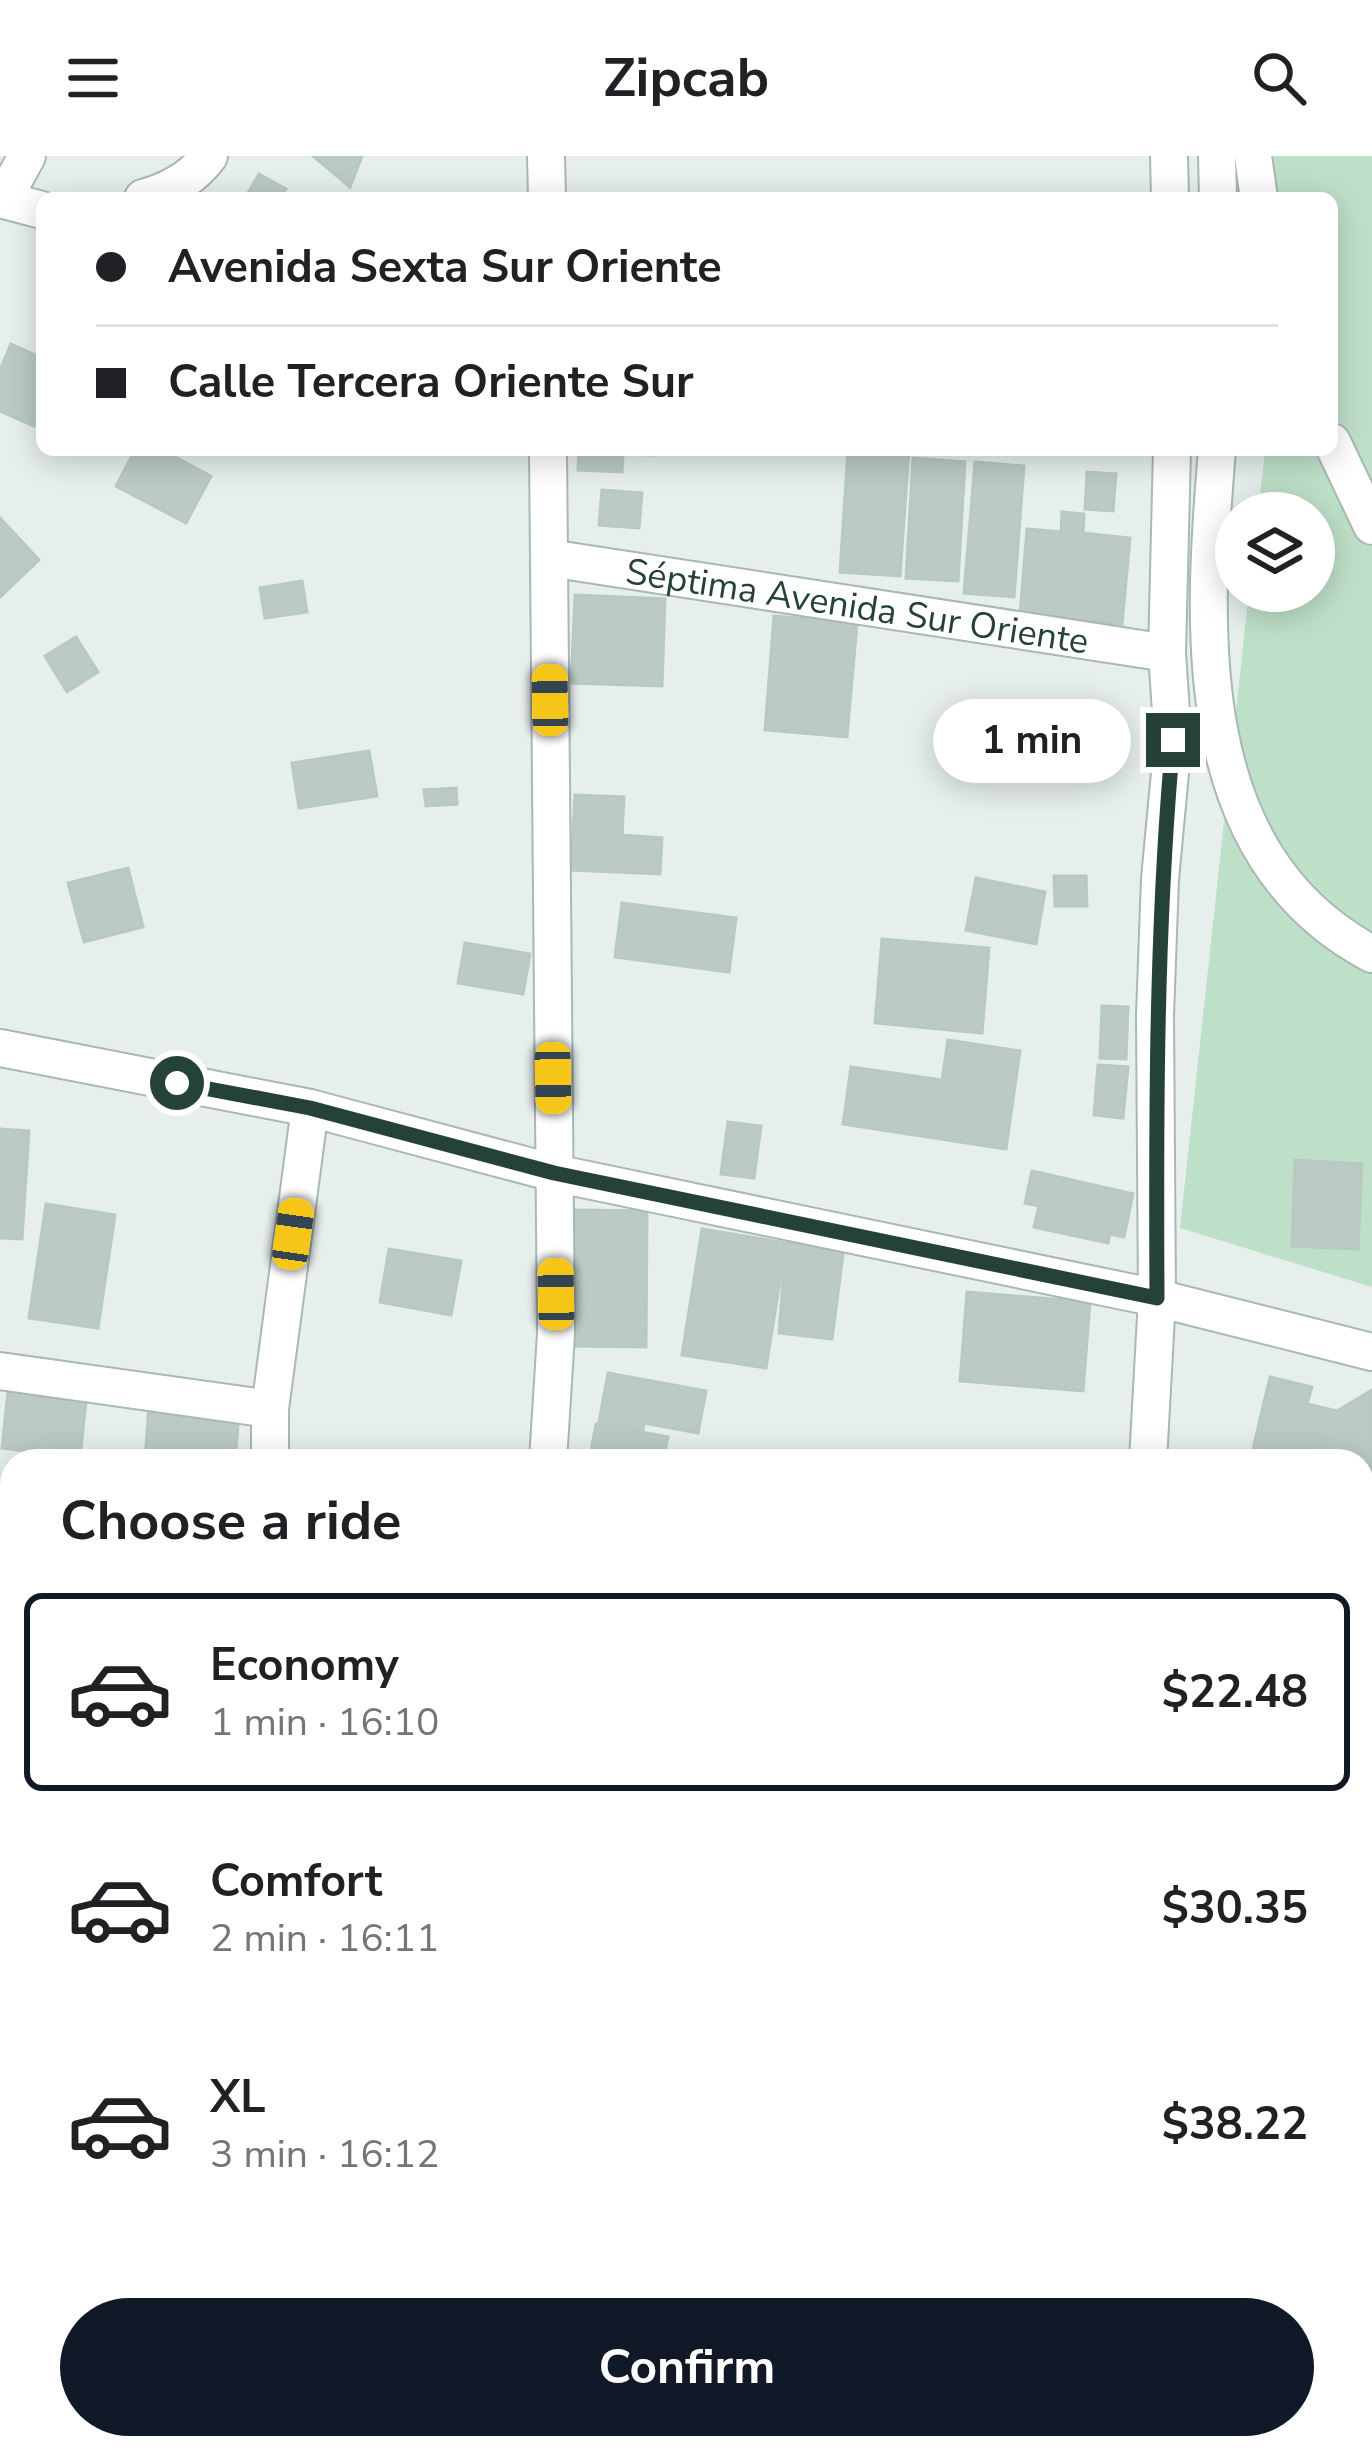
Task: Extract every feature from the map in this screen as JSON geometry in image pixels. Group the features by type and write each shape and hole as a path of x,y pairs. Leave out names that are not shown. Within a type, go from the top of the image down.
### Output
{"street":[{"path":"27,156 2,198 36,208"},
{"path":"164,192 209,156"},
{"path":"547,156 547,192"},
{"path":"1169,156 1170,192"},
{"path":"1217,156 1218,192"},
{"path":"1253,156 1257,192"},
{"path":"1338,455 1372,526"},
{"path":"548,456 556,1334 549,1449"},
{"path":"1149,1449 1157,1298 1155,1015 1160,879 1173,740 1167,653 1172,456"},
{"path":"1216,456 1208,551 1212,691 1225,769 1252,836 1293,892 1342,939 1372,954"},
{"name":"Séptima Avenida Sur Oriente","path":"549,558 1167,653"},
{"path":"0,1048 310,1108 554,1173 1157,1298 1372,1352"},
{"path":"270,1449 270,1408 310,1108"},
{"path":"0,1371 270,1408"}],"green space":[{"path":"1238,156 1372,156 1372,1287 1180,1228 1247,612 1335,612 1335,492 1260,492 1264,456 1338,456 1338,192 1239,192"}],"building":[{"path":"313,156 362,156 350,187"},
{"path":"259,174 286,189 284,192 248,192"},
{"path":"11,344 36,355 34,426 0,411 0,370"},
{"path":"132,456 173,456 211,476 186,523 116,486"},
{"path":"579,456 623,456 622,472 578,470"},
{"path":"848,456 909,456 900,576 840,572"},
{"path":"913,458 965,462 958,581 906,578"},
{"path":"975,462 1024,466 1014,597 964,593"},
{"path":"1087,472 1116,474 1113,511 1085,509"},
{"path":"602,490 642,493 639,528 599,525"},
{"path":"1062,512 1084,514 1083,533 1130,538 1122,624 1020,615 1027,529 1061,532"},
{"path":"0,518 39,560 0,597"},
{"path":"302,581 307,612 265,618 260,588"},
{"path":"575,595 665,599 662,686 571,683"},
{"path":"774,616 857,623 847,737 765,730"},
{"path":"76,637 98,672 67,692 45,656"},
{"path":"369,751 377,796 299,808 292,763"},
{"path":"456,788 457,804 426,806 424,790"},
{"path":"575,795 624,797 622,835 662,838 660,874 571,870"},
{"path":"128,868 143,927 84,942 68,883"},
{"path":"1054,876 1086,876 1087,906 1055,906"},
{"path":"976,878 1045,892 1036,944 966,930"},
{"path":"622,903 736,918 729,972 615,957"},
{"path":"882,939 989,948 982,1033 875,1023"},
{"path":"465,943 530,954 523,994 458,983"},
{"path":"1102,1006 1128,1007 1126,1059 1100,1058"},
{"path":"948,1040 1020,1051 1006,1149 843,1124 851,1067 942,1080"},
{"path":"1098,1065 1128,1067 1123,1118 1094,1115"},
{"path":"728,1122 761,1126 754,1178 721,1174"},
{"path":"0,1129 29,1131 22,1239 0,1238"},
{"path":"1295,1160 1362,1164 1358,1249 1292,1246"},
{"path":"1032,1171 1133,1194 1124,1237 1110,1234 1108,1243 1034,1227 1039,1206 1025,1203"},
{"path":"46,1204 115,1215 98,1328 29,1318"},
{"path":"575,1210 647,1211 646,1347 571,1346"},
{"path":"702,1229 786,1243 766,1368 682,1355"},
{"path":"786,1243 844,1247 832,1339 779,1333"},
{"path":"389,1249 461,1261 451,1315 380,1302"},
{"path":"967,1292 1090,1302 1083,1391 960,1381"},
{"path":"608,1373 706,1391 698,1433 644,1423 643,1430 599,1422"},
{"path":"1270,1377 1312,1387 1307,1404 1337,1411 1372,1390 1372,1449 1253,1449"},
{"path":"9,1382 87,1392 81,1449 2,1448"},
{"path":"149,1405 239,1413 236,1449 146,1449"},
{"path":"596,1424 668,1437 666,1449 591,1449"}],"route":[{"path":"177,1083 310,1108 554,1173 1157,1298 1155,1015 1160,879 1173,740"}]}
